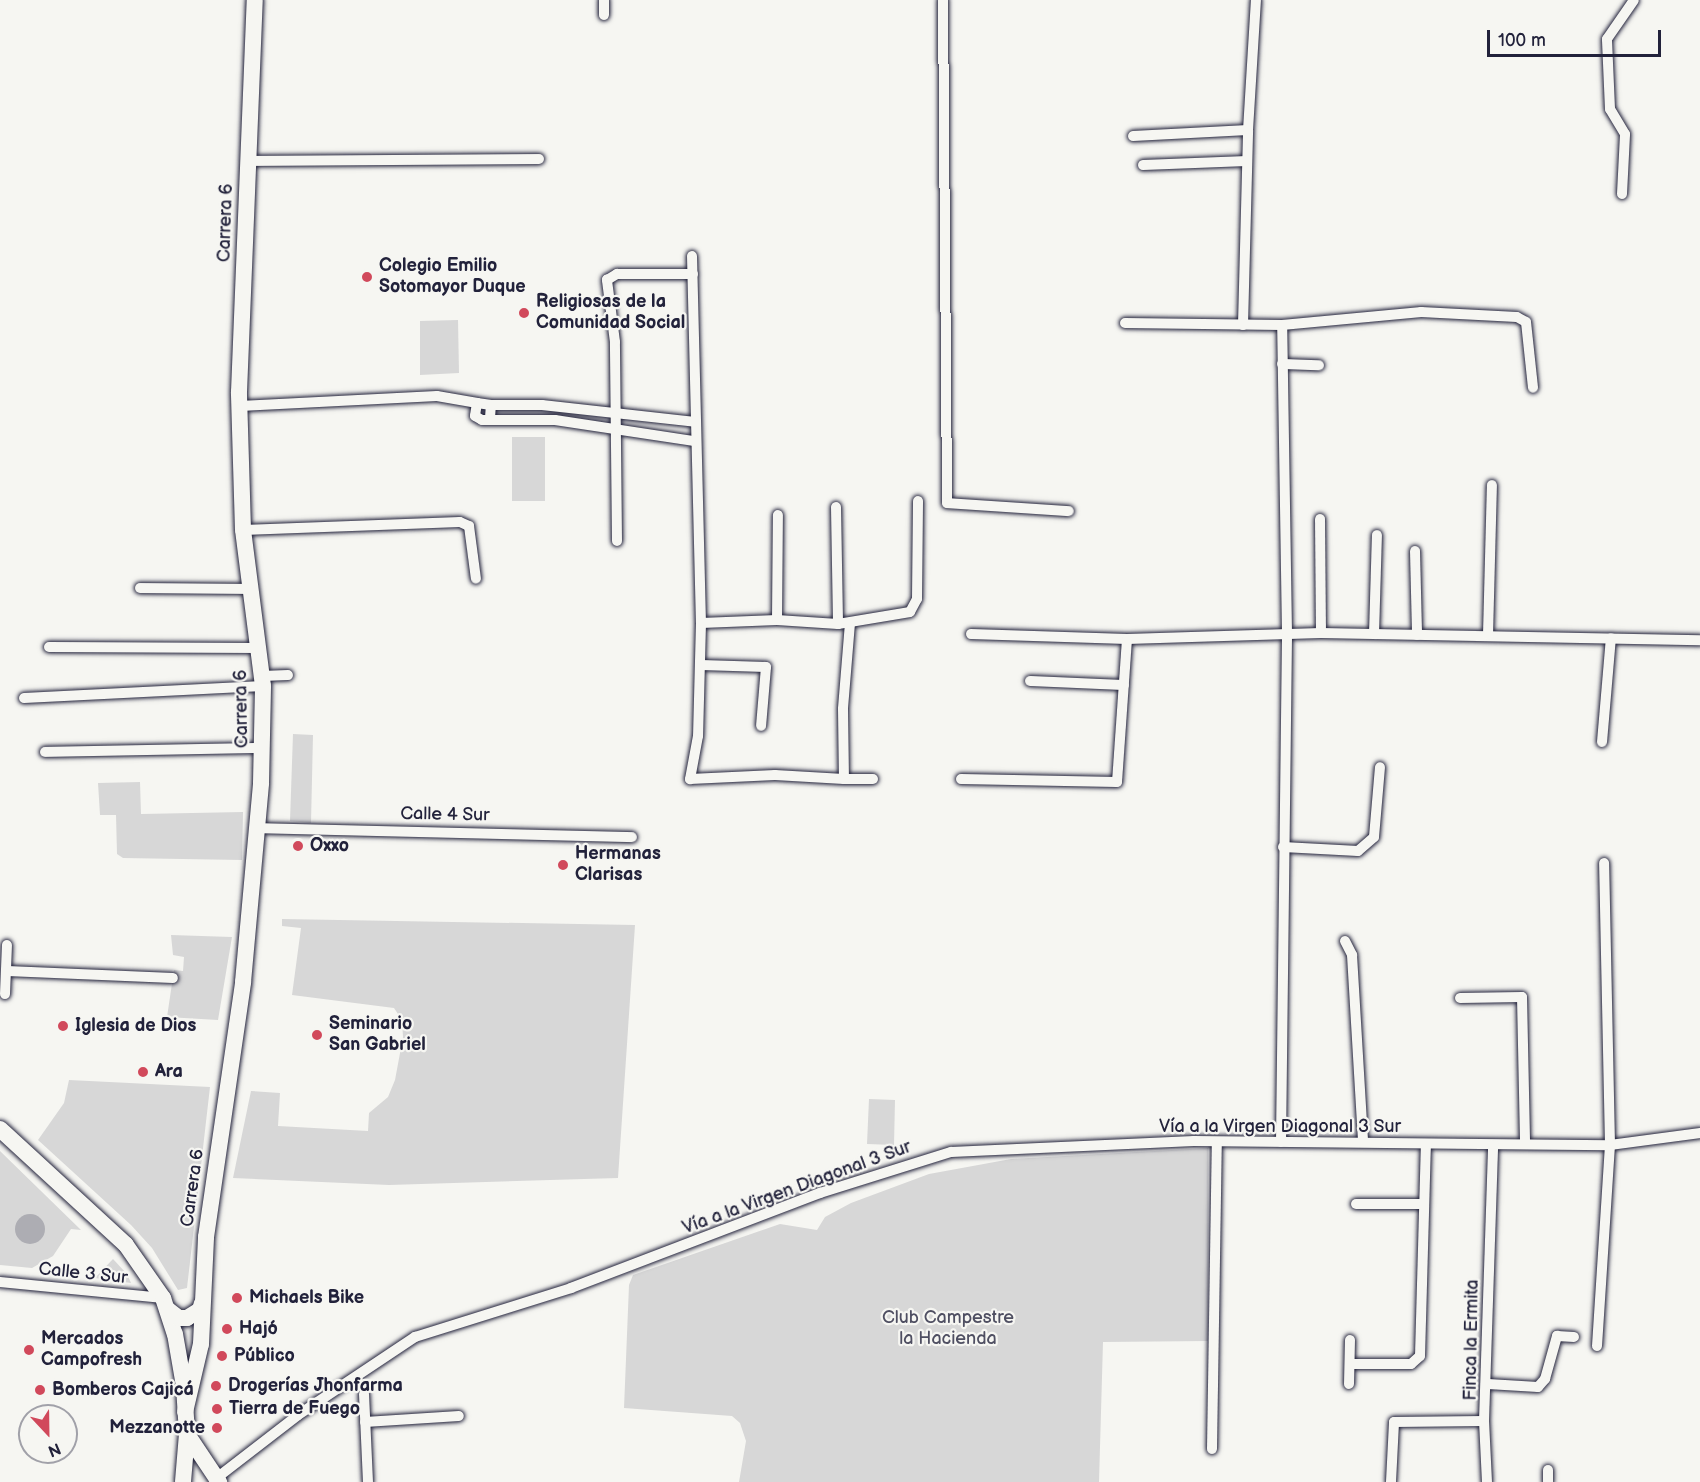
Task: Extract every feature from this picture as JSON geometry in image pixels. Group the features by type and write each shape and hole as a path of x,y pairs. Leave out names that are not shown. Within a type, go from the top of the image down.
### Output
{"main road":[{"name":"Carrera 6","path":"185,1412 198,1367 206,1237 243,982 258,828 263,748 262,681 243,530 240,406 247,161 255,0"},
{"name":"Carrera 6","path":"0,1129 126,1245 165,1304 180,1360 187,1434 183,1482"},
{"path":"165,1304 179,1318 187,1318 202,1303"},
{"path":"187,1434 216,1480"}],"street":[{"path":"604,0 604,15"},
{"path":"944,0 947,503 1069,511"},
{"path":"1243,325 1248,130 1256,0"},
{"path":"1622,194 1625,134 1610,109 1607,39 1634,0"},
{"path":"1132,136 1248,130"},
{"path":"247,161 539,159"},
{"path":"1143,165 1247,161"},
{"path":"692,256 694,441 701,623 698,736 690,779 775,775 873,779"},
{"path":"617,541 615,342 608,280 610,275 693,274"},
{"path":"1125,323 1282,325 1421,312 1517,317 1526,321 1533,388"},
{"path":"1281,1142 1287,633 1282,325"},
{"path":"1282,364 1319,365"},
{"path":"240,406 437,396 477,403 484,401 491,405 584,410 695,422"},
{"path":"477,403 475,416 482,420 490,418 582,423 694,441"},
{"path":"490,418 491,405"},
{"path":"522,419 523,405"},
{"path":"582,423 584,410"},
{"path":"676,419 676,437"},
{"path":"1488,635 1492,484"},
{"path":"701,623 777,620 838,624 910,612 917,599 918,501"},
{"path":"836,507 838,624"},
{"path":"777,620 778,515"},
{"path":"1320,519 1321,633"},
{"path":"243,530 460,522 469,526 476,579"},
{"path":"1374,634 1377,535"},
{"path":"1415,551 1417,635"},
{"path":"140,588 250,589"},
{"path":"844,779 843,709 850,623"},
{"path":"971,634 1127,639 1321,633 1700,640"},
{"path":"1602,742 1611,638"},
{"path":"961,779 1116,782 1127,639"},
{"path":"49,647 258,648"},
{"path":"700,665 766,667 761,726"},
{"path":"24,698 262,681 288,675"},
{"path":"1030,681 1124,685"},
{"path":"45,752 263,748"},
{"path":"1283,847 1358,851 1374,837 1380,767"},
{"name":"Calle 4 Sur","path":"258,828 632,837"},
{"path":"1597,1346 1610,1146 1604,863"},
{"path":"1345,941 1352,955 1363,1142"},
{"path":"5,994 7,945"},
{"path":"7,971 173,978"},
{"path":"1460,998 1522,997 1525,1142"},
{"name":"Vía a la Virgen Diagonal 3 Sur","path":"216,1480 298,1415 415,1337 572,1288 820,1193 951,1152 1217,1142 1493,1145 1525,1142 1610,1146 1700,1133"},
{"path":"1212,1449 1217,1142"},
{"path":"1350,1364 1411,1364 1420,1356 1426,1144"},
{"name":"Finca la Ermita","path":"1391,1482 1394,1422 1484,1421 1488,1384 1493,1145"},
{"path":"1356,1204 1423,1204"},
{"name":"Calle 3 Sur","path":"0,1282 165,1304"},
{"path":"1488,1384 1538,1387 1545,1379 1557,1336 1574,1337"},
{"path":"1349,1384 1350,1340"},
{"path":"364,1394 368,1482"},
{"path":"365,1422 459,1416"},
{"path":"1484,1421 1487,1482"}],"green space":[{"path":"458,320 459,373 420,375 420,321"},
{"path":"512,437 545,437 545,501 512,501"},
{"path":"293,734 313,735 311,823 290,821"},
{"path":"140,782 141,814 243,812 242,860 123,858 117,854 116,815 100,815 98,783"},
{"path":"282,919 635,925 618,1178 389,1185 233,1178 251,1091 280,1093 278,1126 368,1131 369,1113 388,1097 395,1080 403,1037 402,1020 394,1008 292,995 301,928 282,926"},
{"path":"171,935 232,937 218,1020 167,1017 174,970 183,971 184,957 173,955"},
{"path":"69,1080 210,1087 187,1288 178,1290 152,1248 131,1225 38,1140 64,1103"},
{"path":"869,1099 895,1100 894,1145 867,1144"},
{"name":"Club Campestre la Hacienda","path":"1208,1148 1208,1341 1103,1342 1099,1482 739,1482 746,1441 740,1423 732,1416 624,1408 629,1285 633,1275 780,1224 817,1230 825,1217 851,1203 929,1174 1011,1159"},
{"path":"0,1151 81,1230 71,1229 53,1256 32,1268 0,1265"},
{"path":"113,1259 127,1274 131,1283 95,1278"}],"shaded area":[{"path":"30,1214 40,1219 45,1229 40,1239 30,1244 20,1239 15,1229 20,1219"}],"place":[{"name":"Colegio Emilio Sotomayor Duque","path":"367,277"},
{"name":"Religiosas de la Comunidad Social","path":"524,313"},
{"name":"Oxxo","path":"298,846"},
{"name":"Hermanas Clarisas","path":"563,865"},
{"name":"Iglesia de Dios","path":"63,1026"},
{"name":"Seminario San Gabriel","path":"317,1035"},
{"name":"Ara","path":"143,1072"},
{"name":"Michaels Bike","path":"237,1298"},
{"name":"Hajó","path":"227,1329"},
{"name":"Mercados Campofresh","path":"29,1350"},
{"name":"Público","path":"222,1356"},
{"name":"Drogerías Jhonfarma","path":"216,1386"},
{"name":"Bomberos Cajicá","path":"40,1390"},
{"name":"Tierra de Fuego","path":"217,1409"},
{"name":"Mezzanotte","path":"217,1428"}]}
